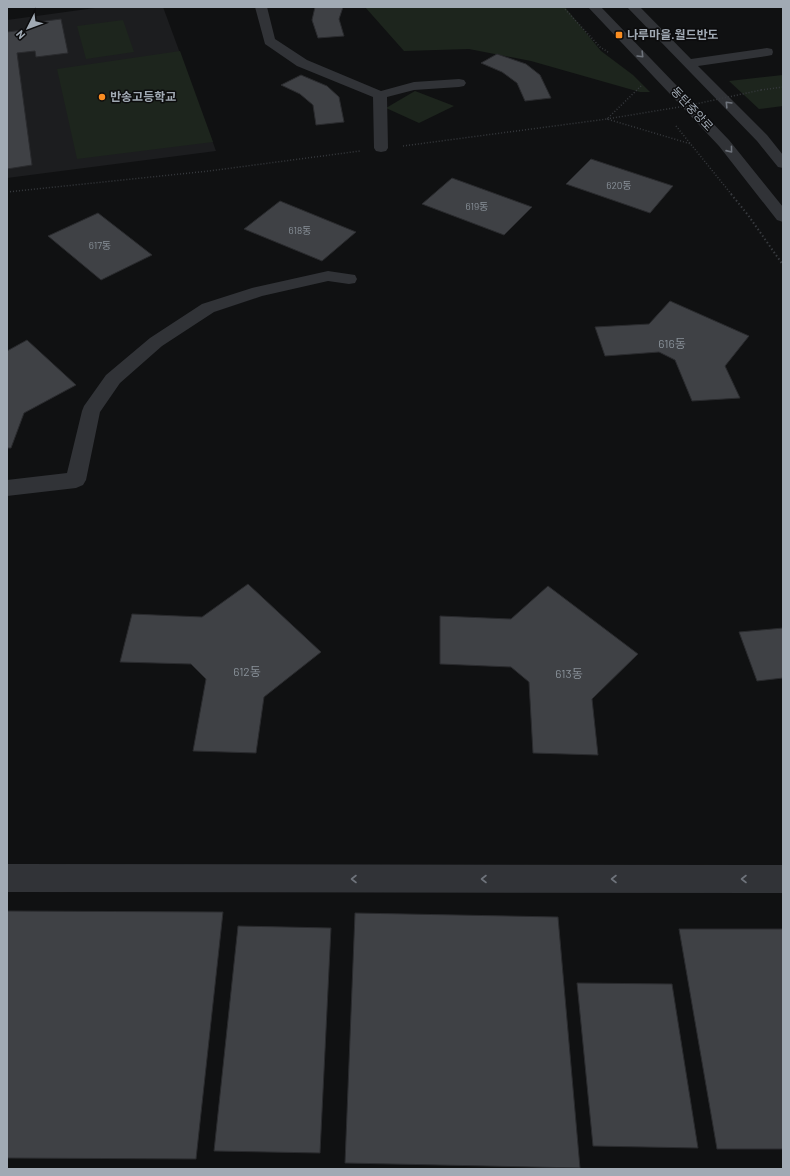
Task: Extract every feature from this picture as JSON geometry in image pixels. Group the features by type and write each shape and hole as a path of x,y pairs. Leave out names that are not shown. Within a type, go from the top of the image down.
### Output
{"street":[{"path":"261,7 260,8 269,41 302,63 380,96 414,86 459,83"},
{"name":"동탄중앙로","path":"594,7 719,138 783,217"},
{"path":"633,7 762,138 783,164"},
{"path":"689,63 767,52"},
{"path":"380,96 381,148"},
{"path":"7,488 76,480 91,411 113,379 156,342 208,308 258,292 328,276 348,279"},
{"path":"7,878 783,879"}],"path":[{"path":"562,7 600,47 612,55"},
{"path":"607,119 642,85"},
{"path":"7,192 209,171 607,119 783,87"},
{"path":"661,108 666,113"},
{"path":"607,119 691,144"},
{"path":"675,125 748,215 783,264"}],"shaded area":[{"name":"반송고등학교","path":"102,7 163,7 216,151 7,178 7,20"},
{"path":"365,7 565,7 601,51 633,75 650,92 640,92 531,61 469,49 404,51"},
{"path":"123,20 134,52 86,59 77,26"},
{"path":"180,51 213,142 77,159 57,69"},
{"path":"783,75 783,106 759,109 729,81"},
{"path":"415,91 454,106 419,123 386,108"}],"building":[{"path":"315,7 343,7 339,19 344,36 318,38 312,20"},
{"path":"61,19 68,53 36,57 35,51 17,53 32,165 7,169 7,32 31,29 30,23"},
{"path":"497,54 526,64 540,75 551,98 525,101 517,83 502,72 481,63"},
{"path":"301,75 327,86 339,97 344,122 316,125 313,105 300,94 281,85"},
{"path":"591,159 673,186 650,213 566,184"},
{"path":"452,178 532,207 504,235 422,204"},
{"path":"280,201 356,232 322,261 244,229"},
{"path":"98,213 152,255 101,280 48,236"},
{"path":"670,301 749,336 725,366 740,398 692,401 675,360 659,352 605,356 595,327 649,324"},
{"path":"27,340 76,385 24,413 11,448 7,448 7,351"},
{"path":"248,584 321,652 264,697 256,753 193,751 206,679 191,664 120,662 132,614 202,617"},
{"path":"548,586 638,654 592,699 598,755 533,753 529,682 511,667 440,664 440,616 511,619"},
{"path":"783,628 783,678 757,681 739,632"},
{"path":"7,911 223,912 196,1159 7,1158"},
{"path":"355,913 558,917 580,1168 345,1163"},
{"path":"238,926 331,928 320,1153 214,1151"},
{"path":"679,929 783,929 783,1149 717,1149"},
{"path":"577,983 672,984 698,1148 593,1146"}],"place":[{"name":"나루마을.월드반도","path":"619,35"},
{"name":"반송고등학교","path":"102,97"}]}
